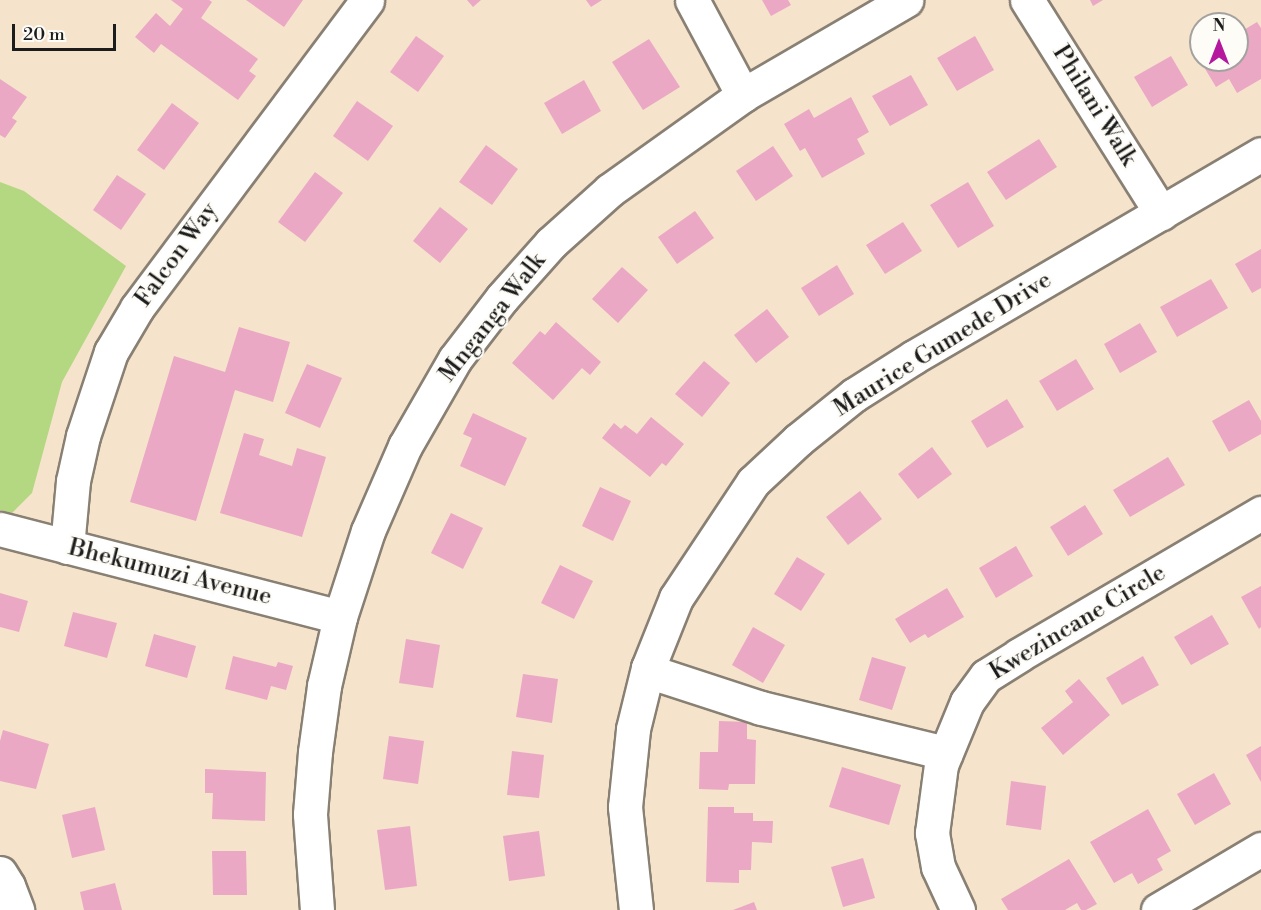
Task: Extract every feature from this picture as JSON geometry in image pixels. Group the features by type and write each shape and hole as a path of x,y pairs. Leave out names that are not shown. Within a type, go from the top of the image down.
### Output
{"street":[{"name":"Falcon Way","path":"67,547 73,481 80,447 111,352 137,308 367,0"},
{"path":"692,0 743,95"},
{"name":"Mnganga Walk","path":"317,910 310,814 324,686 340,617 368,531 405,446 455,359 488,315 551,243 610,190 743,95 906,0"},
{"name":"Philani Walk","path":"1027,0 1161,213"},
{"name":"Maurice Gumede Drive","path":"636,910 625,807 633,729 648,668 676,598 753,482 798,440 855,396 914,357 1261,154"},
{"name":"Kwezincane Circle","path":"958,910 938,867 932,832 941,765 967,702 986,676 1261,513"},
{"name":"Bhekumuzi Avenue","path":"0,529 340,617"},
{"path":"648,668 660,675 761,708 946,753"},
{"path":"1158,910 1259,854"},
{"path":"0,873 8,886 17,910"}],"green space":[{"path":"0,182 24,191 126,266 62,382 32,493 12,513 0,510"}],"building":[{"path":"171,0 209,0 212,2 201,18 258,59 249,71 256,76 238,100 161,44 154,53 135,37 156,13 170,26 183,9"},
{"path":"246,0 303,0 284,27"},
{"path":"467,0 481,0 473,7"},
{"path":"586,0 602,0 591,7"},
{"path":"762,0 788,0 791,5 771,16"},
{"path":"1090,0 1103,0 1093,6"},
{"path":"1257,22 1261,28 1261,79 1237,93 1229,79 1216,87 1207,72 1249,72 1249,27"},
{"path":"416,36 444,56 418,92 390,72"},
{"path":"975,36 994,70 957,91 937,58"},
{"path":"649,39 680,87 643,110 612,62"},
{"path":"1171,56 1188,85 1152,107 1134,77"},
{"path":"911,75 928,105 890,126 872,96"},
{"path":"0,79 27,97 12,118 17,121 5,138 0,135"},
{"path":"584,80 601,111 562,134 544,103"},
{"path":"851,97 869,132 857,139 865,154 822,178 805,148 800,151 784,124 809,109 814,118"},
{"path":"357,101 393,126 368,161 333,136"},
{"path":"172,103 199,123 164,170 137,150"},
{"path":"1039,139 1057,167 1006,200 987,172"},
{"path":"486,145 518,169 492,205 459,182"},
{"path":"773,146 793,176 756,201 736,171"},
{"path":"315,172 343,193 305,242 278,222"},
{"path":"117,175 146,194 121,230 93,210"},
{"path":"968,182 994,226 958,248 930,205"},
{"path":"440,207 468,229 440,263 413,241"},
{"path":"695,211 714,238 677,264 658,237"},
{"path":"903,222 922,251 885,274 866,245"},
{"path":"1261,249 1261,288 1252,293 1235,264"},
{"path":"837,265 854,294 819,316 801,288"},
{"path":"622,267 648,290 618,323 592,299"},
{"path":"1211,279 1228,308 1177,337 1160,307"},
{"path":"767,309 789,337 756,363 734,335"},
{"path":"556,322 601,362 590,375 582,368 553,400 512,363 540,331 545,335"},
{"path":"1140,323 1157,352 1120,373 1104,344"},
{"path":"239,327 290,342 273,402 235,390 196,521 130,502 174,356 225,372"},
{"path":"1076,359 1094,389 1057,411 1039,381"},
{"path":"704,361 730,383 702,417 675,394"},
{"path":"307,364 342,378 320,428 285,413"},
{"path":"1007,399 1024,427 987,448 971,421"},
{"path":"1249,400 1261,421 1261,434 1229,452 1212,421"},
{"path":"473,413 527,438 505,486 460,466 472,438 463,434"},
{"path":"651,417 684,444 666,466 662,463 650,477 602,438 614,423 621,429 625,425 637,434"},
{"path":"244,433 264,439 259,455 292,466 297,448 326,457 302,537 220,513"},
{"path":"932,447 952,474 918,499 898,474"},
{"path":"1168,457 1185,485 1130,517 1113,490"},
{"path":"600,487 631,501 613,541 582,526"},
{"path":"860,491 882,519 848,545 826,517"},
{"path":"1085,505 1103,534 1068,556 1050,527"},
{"path":"451,513 483,528 463,569 431,553"},
{"path":"1016,546 1033,576 996,598 979,568"},
{"path":"797,557 825,574 801,611 774,594"},
{"path":"560,565 593,581 574,619 541,603"},
{"path":"1261,586 1261,627 1259,629 1241,597"},
{"path":"947,588 964,617 928,638 925,634 910,643 895,619"},
{"path":"0,593 28,601 19,632 0,627"},
{"path":"73,612 117,623 107,658 64,646"},
{"path":"1212,615 1229,644 1191,665 1174,637"},
{"path":"753,627 785,645 763,683 732,665"},
{"path":"154,634 196,646 187,678 145,666"},
{"path":"406,639 440,645 433,688 399,683"},
{"path":"233,656 276,667 278,662 293,666 286,690 271,686 267,700 225,689"},
{"path":"1143,656 1159,685 1122,705 1106,678"},
{"path":"872,657 906,667 892,710 859,700"},
{"path":"523,674 558,679 552,723 516,717"},
{"path":"1079,679 1110,715 1063,755 1041,728 1073,702 1065,691"},
{"path":"719,721 747,722 747,739 756,740 755,784 729,784 728,790 699,789 700,752 718,752"},
{"path":"3,730 49,744 36,789 0,781 0,741"},
{"path":"389,736 424,741 418,784 383,779"},
{"path":"1261,746 1261,782 1246,755"},
{"path":"512,751 544,755 539,798 507,795"},
{"path":"842,767 901,785 889,825 829,807"},
{"path":"205,769 266,772 265,821 212,819 213,793 205,793"},
{"path":"1214,773 1231,804 1195,825 1177,794"},
{"path":"1011,781 1046,786 1041,830 1006,825"},
{"path":"95,807 105,850 72,858 62,815"},
{"path":"708,807 734,807 734,813 753,813 753,821 773,821 772,843 752,842 751,870 739,870 739,883 706,882"},
{"path":"1148,809 1171,851 1157,859 1163,870 1138,884 1132,873 1114,883 1090,842"},
{"path":"410,826 417,886 385,890 377,830"},
{"path":"539,831 545,876 509,881 503,836"},
{"path":"212,851 246,851 247,895 213,895"},
{"path":"863,858 875,898 843,907 831,867"},
{"path":"1069,859 1097,904 1086,910 1081,910 1077,903 1065,910 1008,910 1001,899"},
{"path":"115,883 122,910 84,910 80,892"},
{"path":"754,902 757,910 733,910"}]}
